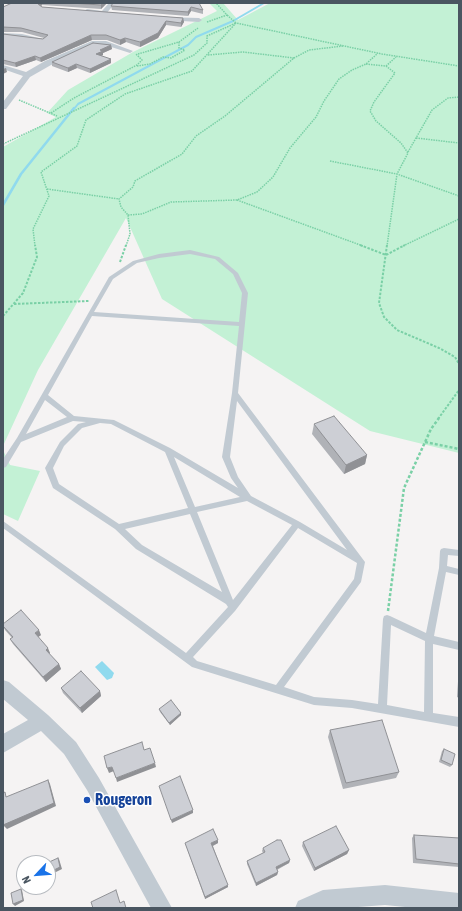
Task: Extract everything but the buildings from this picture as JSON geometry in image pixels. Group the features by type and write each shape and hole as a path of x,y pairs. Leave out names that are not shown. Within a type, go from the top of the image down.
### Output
{"street":[{"path":"104,13 112,3"},
{"path":"81,11 112,13"},
{"path":"159,17 201,22"},
{"path":"3,35 22,36 44,40"},
{"path":"3,107 27,75 48,63 92,43 106,43 134,53"},
{"path":"3,67 27,75"},
{"path":"3,688 42,721 70,748 93,784 162,908"},
{"path":"3,744 42,721"},
{"path":"305,908 323,900 385,895 459,903"}],"lane":[{"path":"3,465 19,440 111,278 135,262 159,256 190,252 217,258 235,273 244,292 235,393 226,457 235,478 248,498"},
{"path":"90,314 241,324"},
{"path":"235,393 361,562 358,580 278,690"},
{"path":"44,396 72,418"},
{"path":"19,440 72,418 112,422 168,450 248,498 297,524 361,562"},
{"path":"99,421 80,426 62,444 49,468 56,486 118,527 139,547 230,604"},
{"path":"168,450 230,604"},
{"path":"118,527 248,498"},
{"path":"3,524 195,664 314,701 352,704 459,722"},
{"path":"187,658 297,524"},
{"path":"428,717 429,639 443,568 444,551 459,553"},
{"path":"443,568 459,572"},
{"path":"382,709 387,619 429,639 459,646"}],"path":[{"path":"216,3 236,23 378,53 459,66"},
{"path":"134,53 180,42 201,22 227,15"},
{"path":"3,316 24,293 37,257 33,229 49,196 41,172 77,146 86,120 125,94 192,72 236,23"},
{"path":"3,144 194,56 207,43 207,36 236,23"},
{"path":"136,66 150,64 163,57 170,58 185,50 179,48 180,42"},
{"path":"47,189 119,199 133,187 135,181 182,154 196,136 225,116 294,58 309,50 347,46"},
{"path":"207,55 243,52 294,58"},
{"path":"51,113 74,98 136,66 142,60 134,53"},
{"path":"128,215 142,214 170,202 237,200 257,192 273,178 290,148 316,117 324,101 339,79 352,70 366,64 378,53"},
{"path":"386,66 396,57"},
{"path":"366,64 386,66 395,73 374,102 370,112 376,121 402,143 408,153"},
{"path":"11,97 57,116"},
{"path":"459,97 448,98 432,110 397,174 379,303 384,317 397,330 439,348 455,357 459,364"},
{"path":"416,138 459,143"},
{"path":"330,161 397,174 459,196"},
{"path":"116,274 130,234 128,215 121,207 119,199"},
{"path":"237,200 386,255 459,219"},
{"path":"13,304 98,301"},
{"path":"387,619 404,488 431,429 459,390"},
{"path":"425,442 459,449"}],"green space":[{"path":"209,3 223,3 238,20 270,3 459,3 459,453 370,431 162,299 126,218 38,370 3,446 3,147 56,117 47,113 68,90 133,52 217,11"},
{"path":"3,450 10,465 40,471 18,521 3,514"}],"water":[{"path":"102,661 114,673 112,678 107,680 95,667"}],"waterway":[{"path":"74,109 78,104 188,45 196,37 233,21 264,3"},
{"path":"3,205 21,174 74,108"}],"place":[{"name":"Rougeron","path":"87,800"}]}
